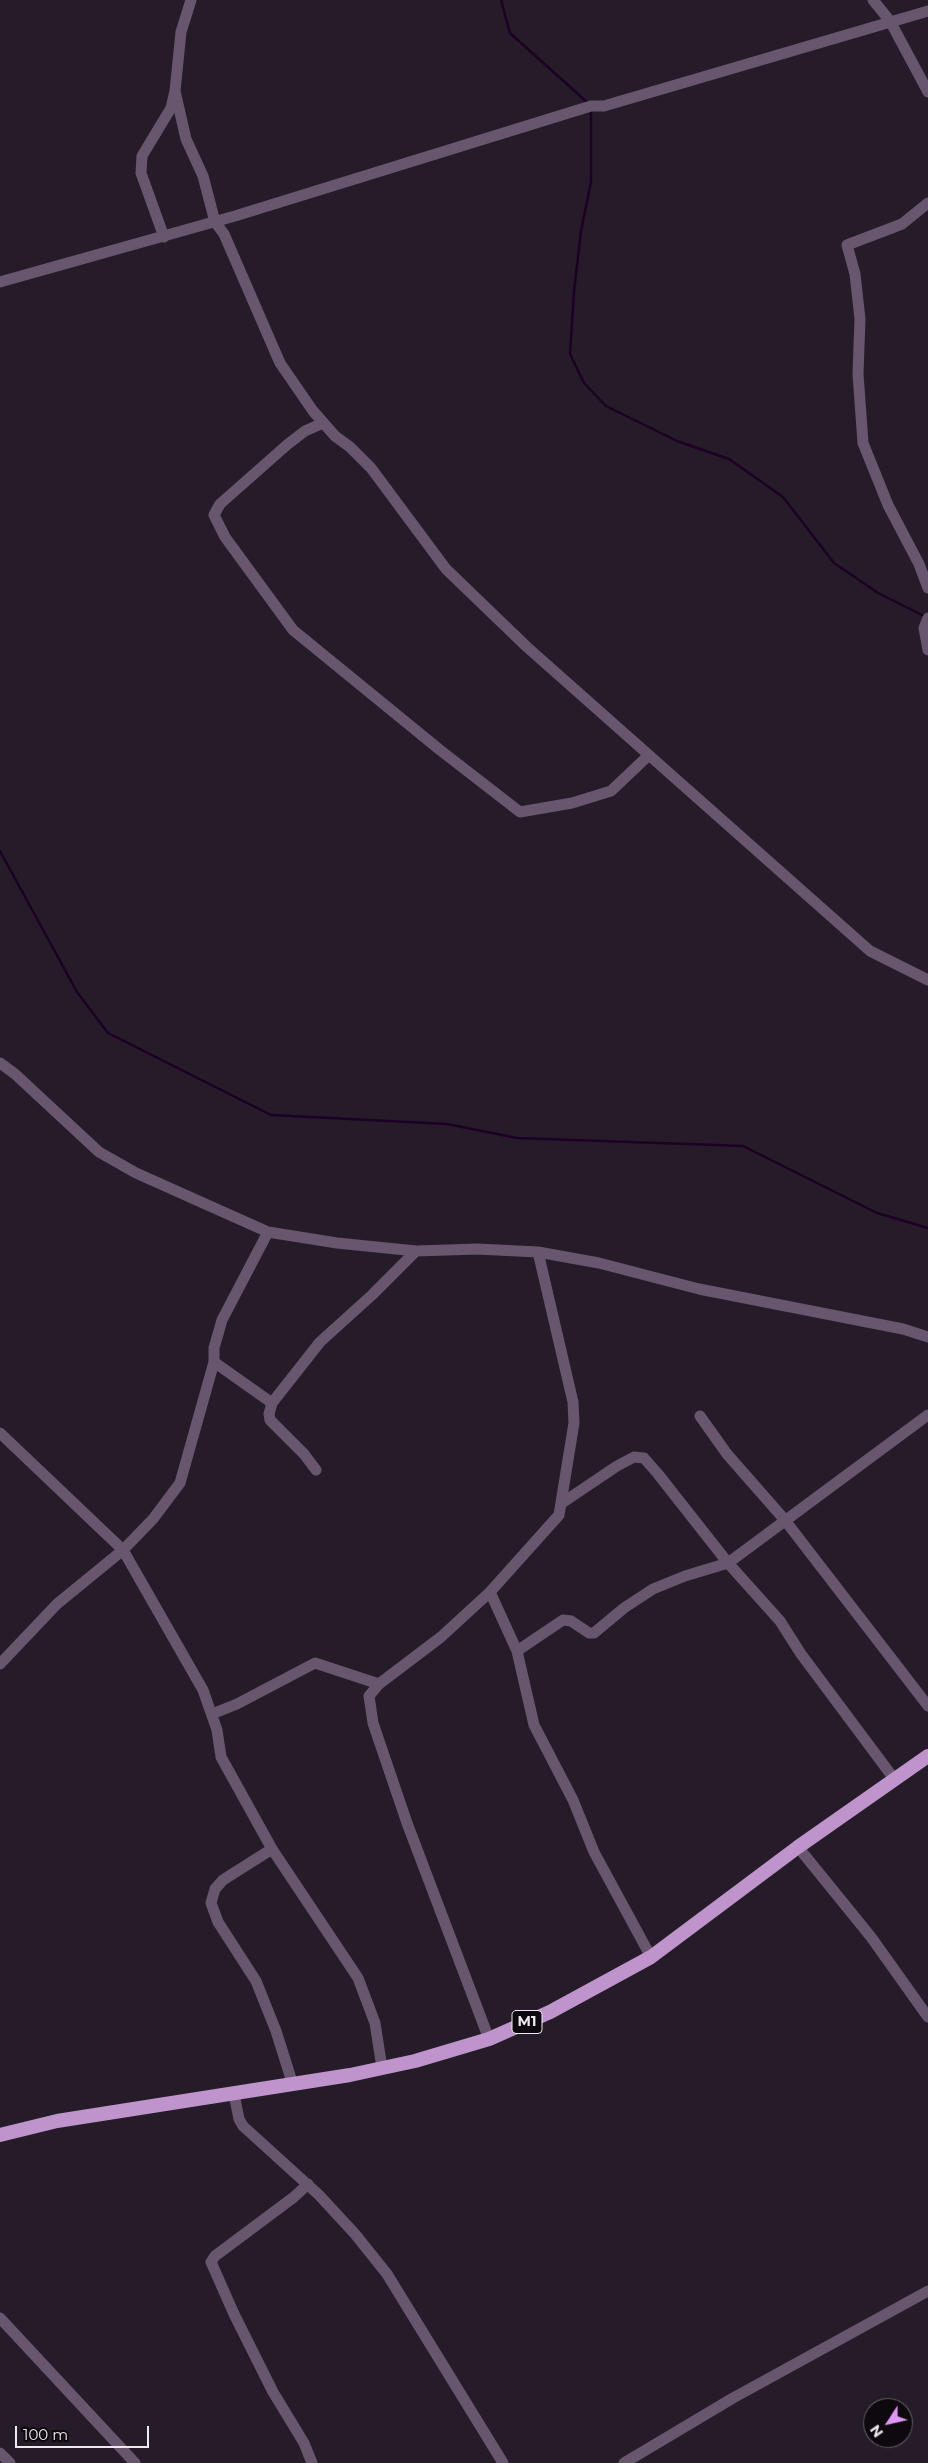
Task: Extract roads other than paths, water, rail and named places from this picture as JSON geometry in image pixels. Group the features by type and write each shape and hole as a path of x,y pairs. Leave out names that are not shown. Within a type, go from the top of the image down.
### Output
{"highway":[{"name":"M1","path":"0,2135 57,2121 293,2085 382,2068 414,2061 489,2039 558,2008 651,1957 798,1847 928,1756"},
{"name":"M1","path":"0,2127 39,2120 57,2121"}],"street":[{"path":"164,237 141,173 142,156 170,108 175,91 181,32 191,0"},
{"path":"873,0 890,21 928,92"},
{"path":"0,282 216,222 400,167 592,106 604,106 928,11"},
{"path":"175,91 186,139 203,176 216,222 224,234 280,363 323,423 371,468 446,569 527,647 870,951 928,980"},
{"path":"928,203 902,224 847,245 855,274 860,319 858,374 863,443 888,505 919,564 928,588"},
{"path":"323,423 305,431 288,444 220,504 214,515 225,537 293,630 440,750 520,812 572,803 611,791 631,775 649,755"},
{"path":"928,618 924,628 928,650"},
{"path":"0,1063 16,1074 99,1152 136,1174 268,1232 337,1243 416,1251 477,1249 538,1252 599,1262 699,1289 903,1329 928,1337"},
{"path":"0,1664 57,1604 123,1550 153,1520 180,1484 214,1362 214,1348 222,1320 268,1232"},
{"path":"316,1470 304,1454 270,1420 268,1414 272,1403 320,1342 372,1295 416,1251"},
{"path":"489,2039 407,1823 373,1723 369,1696 379,1684 441,1637 490,1592 553,1524 559,1515 574,1423 573,1402 538,1252"},
{"path":"214,1362 272,1403"},
{"path":"517,1651 563,1620 571,1621 589,1633 594,1633 624,1608 653,1589 685,1576 728,1563 784,1519 928,1415"},
{"path":"700,1416 727,1454 784,1519 928,1706"},
{"path":"0,1432 123,1550 203,1690 217,1730 221,1757 272,1849 358,1978 375,2023 382,2068"},
{"path":"562,1503 626,1461 634,1457 644,1458 728,1563 780,1620 801,1654 895,1780"},
{"path":"490,1592 517,1651 534,1725 573,1800 594,1852 651,1957"},
{"path":"212,1714 237,1704 314,1663 379,1684"},
{"path":"798,1847 871,1936 928,2017"},
{"path":"272,1849 223,1880 215,1889 211,1903 218,1922 256,1981 276,2031 293,2085"},
{"path":"234,2094 239,2119 243,2126 308,2184 355,2234 387,2274 503,2463"},
{"path":"308,2184 294,2197 215,2256 211,2262 212,2268 264,2374 304,2443 312,2463"},
{"path":"624,2463 733,2398 928,2290"},
{"path":"0,2318 135,2463"},
{"path":"0,2452 10,2463"}],"waterway":[{"path":"501,0 510,33 589,104"},
{"path":"591,111 591,182 581,231 574,291 570,354 584,383 606,406 677,441 729,459 783,497 834,563 878,593 924,616"},
{"path":"0,851 77,992 108,1033 271,1115 447,1124 517,1138 743,1146 877,1213 928,1228"}]}
